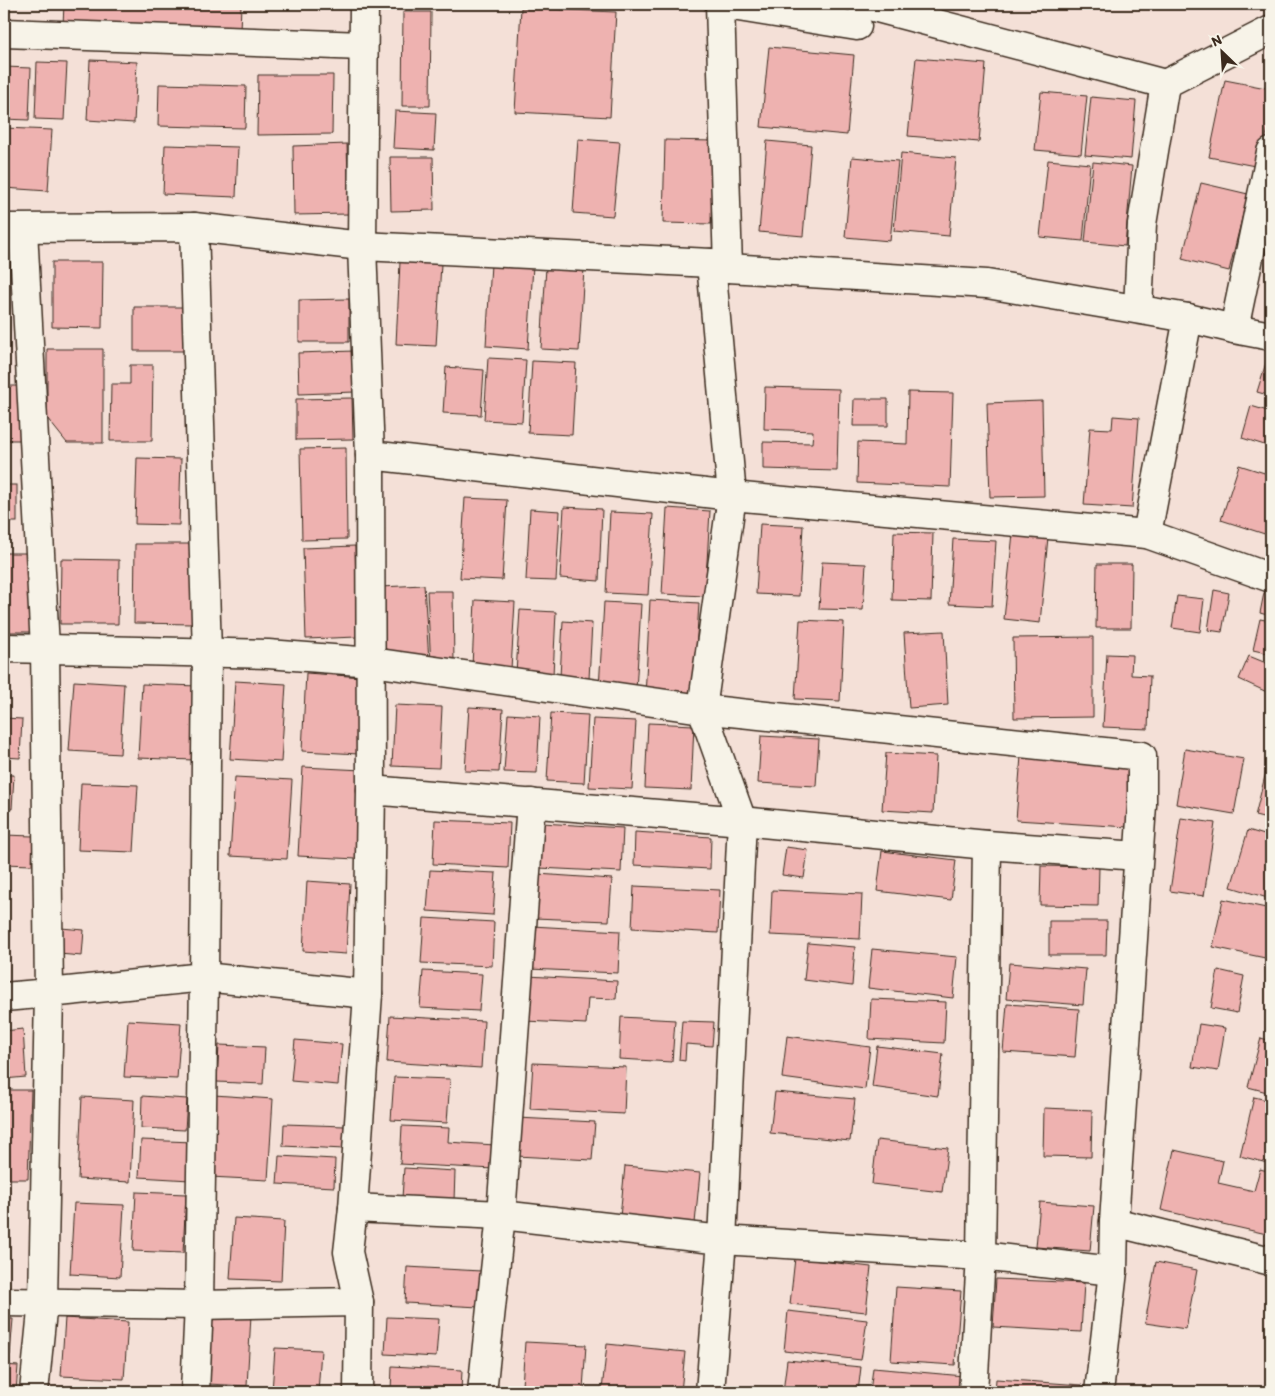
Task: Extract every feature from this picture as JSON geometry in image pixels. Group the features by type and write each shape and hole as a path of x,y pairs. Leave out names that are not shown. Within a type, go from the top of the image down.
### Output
{"street":[{"path":"358,1392 359,1302 348,1252 368,994 372,662 370,455 362,246 364,4"},
{"path":"710,1392 722,1240 742,821 702,709 732,496 719,266 720,4 860,15 1165,84 1271,30"},
{"path":"4,33 363,46"},
{"path":"1138,309 1142,224 1165,84"},
{"path":"1234,329 1271,152"},
{"path":"194,227 207,653 199,1305 195,1392"},
{"path":"34,1392 43,1302 49,993 46,648 14,229 194,227 362,246 719,266 987,284 1188,318 1271,336"},
{"path":"1147,534 1188,318"},
{"path":"370,455 732,496 1147,534 1271,578"},
{"path":"4,648 268,654 372,662 702,709 1142,756 1142,805 1114,1222 1113,1271 1100,1392"},
{"path":"371,790 742,821 986,845 1138,856"},
{"path":"482,1392 501,1215 531,803"},
{"path":"973,1392 981,1256 986,845"},
{"path":"4,997 204,977 368,994"},
{"path":"352,1208 501,1215 722,1240 981,1256 1113,1271"},
{"path":"1114,1222 1271,1261"},
{"path":"4,1302 199,1305 359,1302"}],"building":[{"path":"64,4 241,4 240,32 63,25"},
{"path":"521,8 616,12 610,117 515,112"},
{"path":"403,12 431,12 430,106 402,106"},
{"path":"769,47 854,55 847,135 761,127"},
{"path":"916,58 986,64 979,142 908,136"},
{"path":"90,60 137,62 134,123 87,120"},
{"path":"37,62 67,63 64,120 35,119"},
{"path":"4,67 31,68 29,120 4,119"},
{"path":"258,75 333,75 332,134 257,135"},
{"path":"1225,80 1271,89 1271,112 1260,167 1209,157"},
{"path":"159,84 246,86 245,128 158,126"},
{"path":"1041,92 1087,96 1081,154 1035,150"},
{"path":"1091,97 1136,101 1131,159 1085,155"},
{"path":"395,111 436,113 434,150 393,148"},
{"path":"4,128 52,130 48,191 4,188"},
{"path":"578,139 620,142 613,216 573,213"},
{"path":"665,140 713,141 711,224 663,223"},
{"path":"767,141 811,145 803,236 759,232"},
{"path":"347,144 349,214 294,215 293,146"},
{"path":"165,145 238,147 236,197 163,194"},
{"path":"901,153 956,158 949,236 894,231"},
{"path":"390,157 433,157 434,210 391,211"},
{"path":"852,157 898,161 890,241 845,237"},
{"path":"1048,160 1090,164 1083,241 1040,237"},
{"path":"1093,162 1132,166 1125,246 1085,242"},
{"path":"1201,183 1248,194 1229,271 1182,259"},
{"path":"52,262 103,262 102,328 52,327"},
{"path":"400,262 441,264 436,346 396,344"},
{"path":"491,264 533,265 528,349 486,346"},
{"path":"546,267 584,268 579,351 541,349"},
{"path":"349,299 349,342 299,342 299,300"},
{"path":"134,307 190,307 189,351 134,351"},
{"path":"47,349 103,349 103,443 67,443 47,418"},
{"path":"354,351 355,392 299,394 298,353"},
{"path":"1269,353 1271,354 1271,396 1257,392"},
{"path":"488,358 526,360 522,422 484,420"},
{"path":"532,361 576,363 572,435 528,433"},
{"path":"130,365 153,365 152,441 110,441 111,384 130,384"},
{"path":"446,367 484,370 481,415 443,413"},
{"path":"4,386 21,386 20,440 4,440"},
{"path":"765,387 839,389 837,471 763,469 763,442 812,443 813,431 764,429"},
{"path":"908,392 953,393 950,487 857,483 858,442 907,444"},
{"path":"352,398 353,439 296,440 296,399"},
{"path":"854,399 888,399 888,426 853,426"},
{"path":"1042,401 1044,496 990,497 987,403"},
{"path":"1251,406 1271,412 1271,447 1242,438"},
{"path":"1113,416 1139,418 1132,508 1084,505 1090,428 1112,429"},
{"path":"346,448 347,539 302,540 300,449"},
{"path":"137,458 181,459 179,525 135,524"},
{"path":"1239,465 1271,475 1271,536 1221,520"},
{"path":"4,485 17,485 17,522 4,522"},
{"path":"465,498 507,500 502,580 460,578"},
{"path":"564,507 602,509 599,581 560,578"},
{"path":"667,508 710,511 705,596 662,594"},
{"path":"530,509 560,511 556,581 526,580"},
{"path":"610,512 653,514 648,595 606,593"},
{"path":"760,524 803,526 799,596 756,594"},
{"path":"894,532 933,533 931,601 892,600"},
{"path":"1013,533 1048,537 1040,623 1004,619"},
{"path":"953,539 996,541 992,606 949,604"},
{"path":"135,544 193,544 193,624 134,623"},
{"path":"355,546 357,637 306,639 303,548"},
{"path":"4,553 33,553 32,632 4,632"},
{"path":"61,559 119,560 118,624 60,624"},
{"path":"822,562 866,564 863,610 819,609"},
{"path":"1097,564 1132,564 1131,628 1096,628"},
{"path":"424,585 429,661 384,664 380,587"},
{"path":"1214,590 1229,593 1222,632 1208,630"},
{"path":"427,591 453,591 454,664 431,665"},
{"path":"1264,593 1271,594 1271,616 1260,613"},
{"path":"1177,596 1204,599 1200,632 1172,628"},
{"path":"475,600 515,602 511,669 472,667"},
{"path":"650,600 699,603 693,699 645,697"},
{"path":"604,602 641,604 636,691 599,689"},
{"path":"520,610 556,612 553,675 516,673"},
{"path":"1260,619 1271,621 1271,654 1253,650"},
{"path":"800,620 844,622 840,701 795,699"},
{"path":"563,621 592,623 589,679 560,677"},
{"path":"944,631 948,705 909,708 904,633"},
{"path":"1093,637 1093,717 1014,718 1013,638"},
{"path":"1107,654 1132,655 1131,675 1150,676 1148,729 1103,727"},
{"path":"1249,656 1271,665 1271,694 1239,679"},
{"path":"306,673 363,677 359,754 302,751"},
{"path":"74,681 124,684 120,754 69,751"},
{"path":"235,681 286,684 281,762 230,759"},
{"path":"142,684 198,686 194,760 138,758"},
{"path":"395,705 442,707 439,768 392,766"},
{"path":"469,707 503,709 499,772 465,771"},
{"path":"551,713 588,715 584,783 547,781"},
{"path":"508,714 540,716 537,773 504,772"},
{"path":"4,718 22,719 20,758 4,757"},
{"path":"593,719 636,721 632,789 589,787"},
{"path":"648,723 694,725 691,790 645,788"},
{"path":"761,736 819,739 816,786 758,783"},
{"path":"1185,749 1244,759 1234,814 1176,804"},
{"path":"1271,752 1271,820 1255,816"},
{"path":"886,753 936,756 933,813 882,810"},
{"path":"1021,756 1133,763 1128,827 1016,820"},
{"path":"303,767 362,770 356,859 298,856"},
{"path":"4,775 14,775 12,809 4,808"},
{"path":"235,777 292,780 287,859 230,856"},
{"path":"81,783 138,785 134,852 78,850"},
{"path":"1181,818 1215,823 1204,896 1170,891"},
{"path":"435,820 510,823 508,868 433,864"},
{"path":"542,823 623,828 621,872 539,868"},
{"path":"1248,830 1271,837 1271,899 1231,887"},
{"path":"635,832 711,837 710,869 634,865"},
{"path":"4,835 33,836 32,865 4,864"},
{"path":"786,847 808,850 804,878 782,875"},
{"path":"882,851 956,860 951,900 877,891"},
{"path":"1041,866 1099,867 1098,906 1040,905"},
{"path":"430,870 496,873 493,915 427,911"},
{"path":"537,874 612,879 609,921 534,918"},
{"path":"307,881 350,884 346,954 303,951"},
{"path":"634,886 720,890 718,933 632,928"},
{"path":"772,890 862,894 860,939 770,935"},
{"path":"1223,899 1271,909 1270,959 1213,947"},
{"path":"424,918 494,922 492,966 421,963"},
{"path":"1049,921 1107,921 1106,955 1049,955"},
{"path":"532,926 620,931 618,973 529,969"},
{"path":"61,928 84,930 82,956 59,954"},
{"path":"808,943 855,947 852,986 804,980"},
{"path":"872,949 957,957 953,998 868,988"},
{"path":"1009,963 1086,969 1083,1005 1006,999"},
{"path":"1218,970 1244,976 1237,1013 1211,1008"},
{"path":"423,971 482,974 479,1011 420,1008"},
{"path":"528,976 617,981 616,999 588,998 586,1024 525,1021"},
{"path":"871,999 946,1002 944,1043 869,1039"},
{"path":"1007,1004 1079,1009 1075,1057 1003,1052"},
{"path":"390,1016 484,1021 481,1068 387,1062"},
{"path":"621,1017 675,1020 672,1062 619,1059"},
{"path":"128,1020 181,1023 177,1079 124,1077"},
{"path":"682,1021 714,1022 712,1046 686,1044 685,1061 679,1060"},
{"path":"1199,1024 1225,1028 1218,1071 1192,1067"},
{"path":"23,1029 26,1077 4,1079 4,1031"},
{"path":"787,1036 870,1047 865,1089 782,1078"},
{"path":"1261,1038 1271,1041 1271,1093 1248,1087"},
{"path":"295,1040 342,1044 338,1085 291,1081"},
{"path":"219,1045 265,1047 263,1084 217,1082"},
{"path":"877,1046 943,1054 938,1096 872,1087"},
{"path":"533,1063 626,1067 624,1114 530,1109"},
{"path":"394,1077 450,1079 447,1123 391,1120"},
{"path":"4,1090 31,1090 28,1179 4,1179"},
{"path":"775,1092 855,1099 850,1141 770,1133"},
{"path":"214,1095 273,1099 268,1180 210,1177"},
{"path":"142,1096 187,1099 185,1130 141,1128"},
{"path":"82,1097 134,1100 130,1182 78,1179"},
{"path":"1254,1097 1271,1101 1271,1164 1240,1156"},
{"path":"1044,1108 1092,1110 1091,1157 1043,1156"},
{"path":"518,1118 595,1122 592,1160 516,1156"},
{"path":"284,1124 345,1126 344,1149 283,1146"},
{"path":"402,1126 449,1128 448,1142 495,1145 494,1169 400,1164"},
{"path":"141,1140 193,1142 190,1180 139,1177"},
{"path":"877,1140 948,1148 942,1192 872,1184"},
{"path":"1174,1150 1223,1161 1218,1183 1254,1191 1260,1169 1271,1172 1271,1235 1161,1210"},
{"path":"279,1156 335,1159 334,1187 277,1184"},
{"path":"625,1166 700,1173 695,1223 620,1217"},
{"path":"404,1168 455,1171 454,1201 402,1198"},
{"path":"136,1192 186,1194 183,1253 133,1251"},
{"path":"1040,1202 1094,1206 1090,1251 1036,1247"},
{"path":"74,1203 124,1205 120,1277 70,1274"},
{"path":"234,1218 284,1221 281,1281 230,1279"},
{"path":"795,1258 871,1267 866,1312 790,1304"},
{"path":"1156,1262 1197,1270 1186,1329 1145,1323"},
{"path":"407,1267 481,1271 479,1307 405,1303"},
{"path":"996,1279 1084,1283 1081,1332 993,1327"},
{"path":"896,1287 961,1291 955,1365 891,1361"},
{"path":"788,1311 867,1320 861,1360 784,1351"},
{"path":"211,1313 251,1315 247,1386 207,1384"},
{"path":"387,1317 439,1319 436,1357 385,1354"},
{"path":"65,1318 128,1322 124,1379 61,1376"},
{"path":"4,1319 13,1319 10,1355 4,1355"},
{"path":"525,1342 586,1345 583,1389 522,1386"},
{"path":"607,1344 685,1352 681,1392 602,1390"},
{"path":"275,1348 321,1350 318,1392 272,1392"},
{"path":"787,1360 861,1367 858,1392 783,1392"},
{"path":"4,1365 18,1366 16,1392 4,1392"},
{"path":"392,1366 462,1370 461,1392 391,1392"},
{"path":"873,1368 964,1376 963,1392 870,1392"},
{"path":"996,1379 1082,1385 1081,1392 995,1392"}]}
